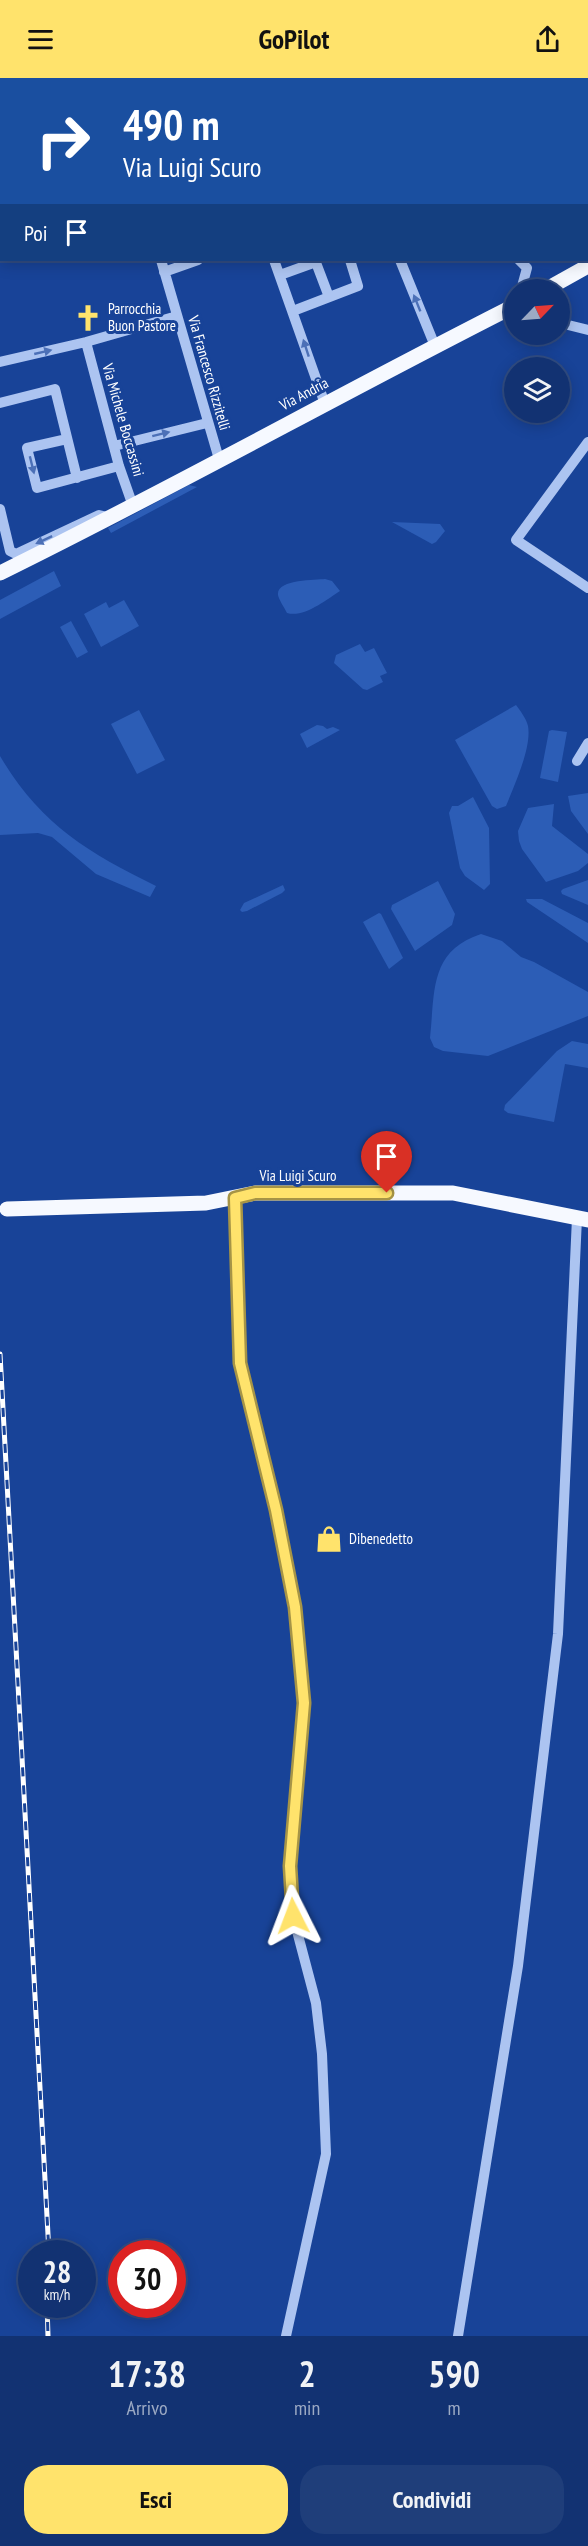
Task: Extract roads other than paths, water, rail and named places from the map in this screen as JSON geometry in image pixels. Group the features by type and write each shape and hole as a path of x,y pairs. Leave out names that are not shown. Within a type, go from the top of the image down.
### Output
{"main road":[{"path":"565,279 588,266"},
{"name":"Via Andria","path":"0,573 112,518 219,459 504,311"},
{"name":"Via Luigi Scuro","path":"7,1209 206,1203 255,1193 453,1193 583,1219"}],"street":[{"name":"Via Francesco Rizzitelli","path":"161,261 219,459"},
{"path":"164,272 195,261"},
{"path":"274,261 325,404"},
{"path":"280,275 316,261 329,297"},
{"path":"294,311 358,286 350,261"},
{"path":"400,261 435,346"},
{"path":"523,279 526,262"},
{"path":"0,362 86,342 177,316"},
{"path":"570,326 588,330"},
{"name":"Via Michele Boccassini","path":"86,342 119,466 133,506"},
{"path":"0,403 55,389 77,478"},
{"path":"114,446 207,423"},
{"path":"68,439 27,448 37,488 119,466"},
{"path":"588,442 516,540 584,585 588,573"},
{"name":"Via Andria","path":"0,509 10,551 16,554 99,515 112,518"},
{"path":"577,761 588,743"},
{"path":"235,1198 240,1363 276,1510 295,1607 304,1703 290,1866 292,1906 316,2003 322,2055 326,2154 286,2336"},
{"path":"458,2336 518,1966 558,1634 583,1219"}],"railway":[{"path":"0,1354 48,2240"},
{"path":"47,2318 48,2336"}],"place":[{"name":"Parrocchia Buon Pastore","path":"88,318"},
{"name":"Dibenedetto","path":"329,1539"}]}
